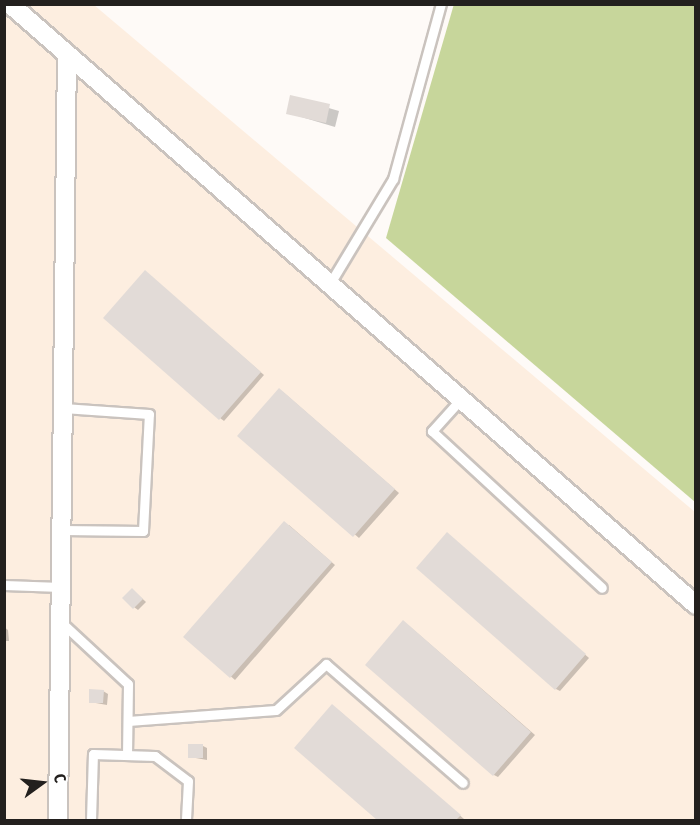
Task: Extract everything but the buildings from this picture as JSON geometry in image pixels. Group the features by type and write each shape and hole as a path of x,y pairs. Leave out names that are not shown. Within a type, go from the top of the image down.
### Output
{"street":[{"path":"10,4 459,400 696,605"},
{"path":"58,820 67,54"}],"lane":[{"path":"329,285 393,179 441,4"},
{"path":"459,400 432,431 602,588"},
{"path":"62,530 143,531 148,414 63,408"},
{"path":"4,585 61,587"},
{"path":"61,622 128,684 128,755"},
{"path":"128,722 276,710 326,664 463,783"},
{"path":"91,820 93,754 155,756 188,781 186,820"}],"shaded area":[{"path":"5,5 94,5 695,512 695,820 5,820"}],"green space":[{"path":"454,4 695,5 695,502 386,238"}]}
